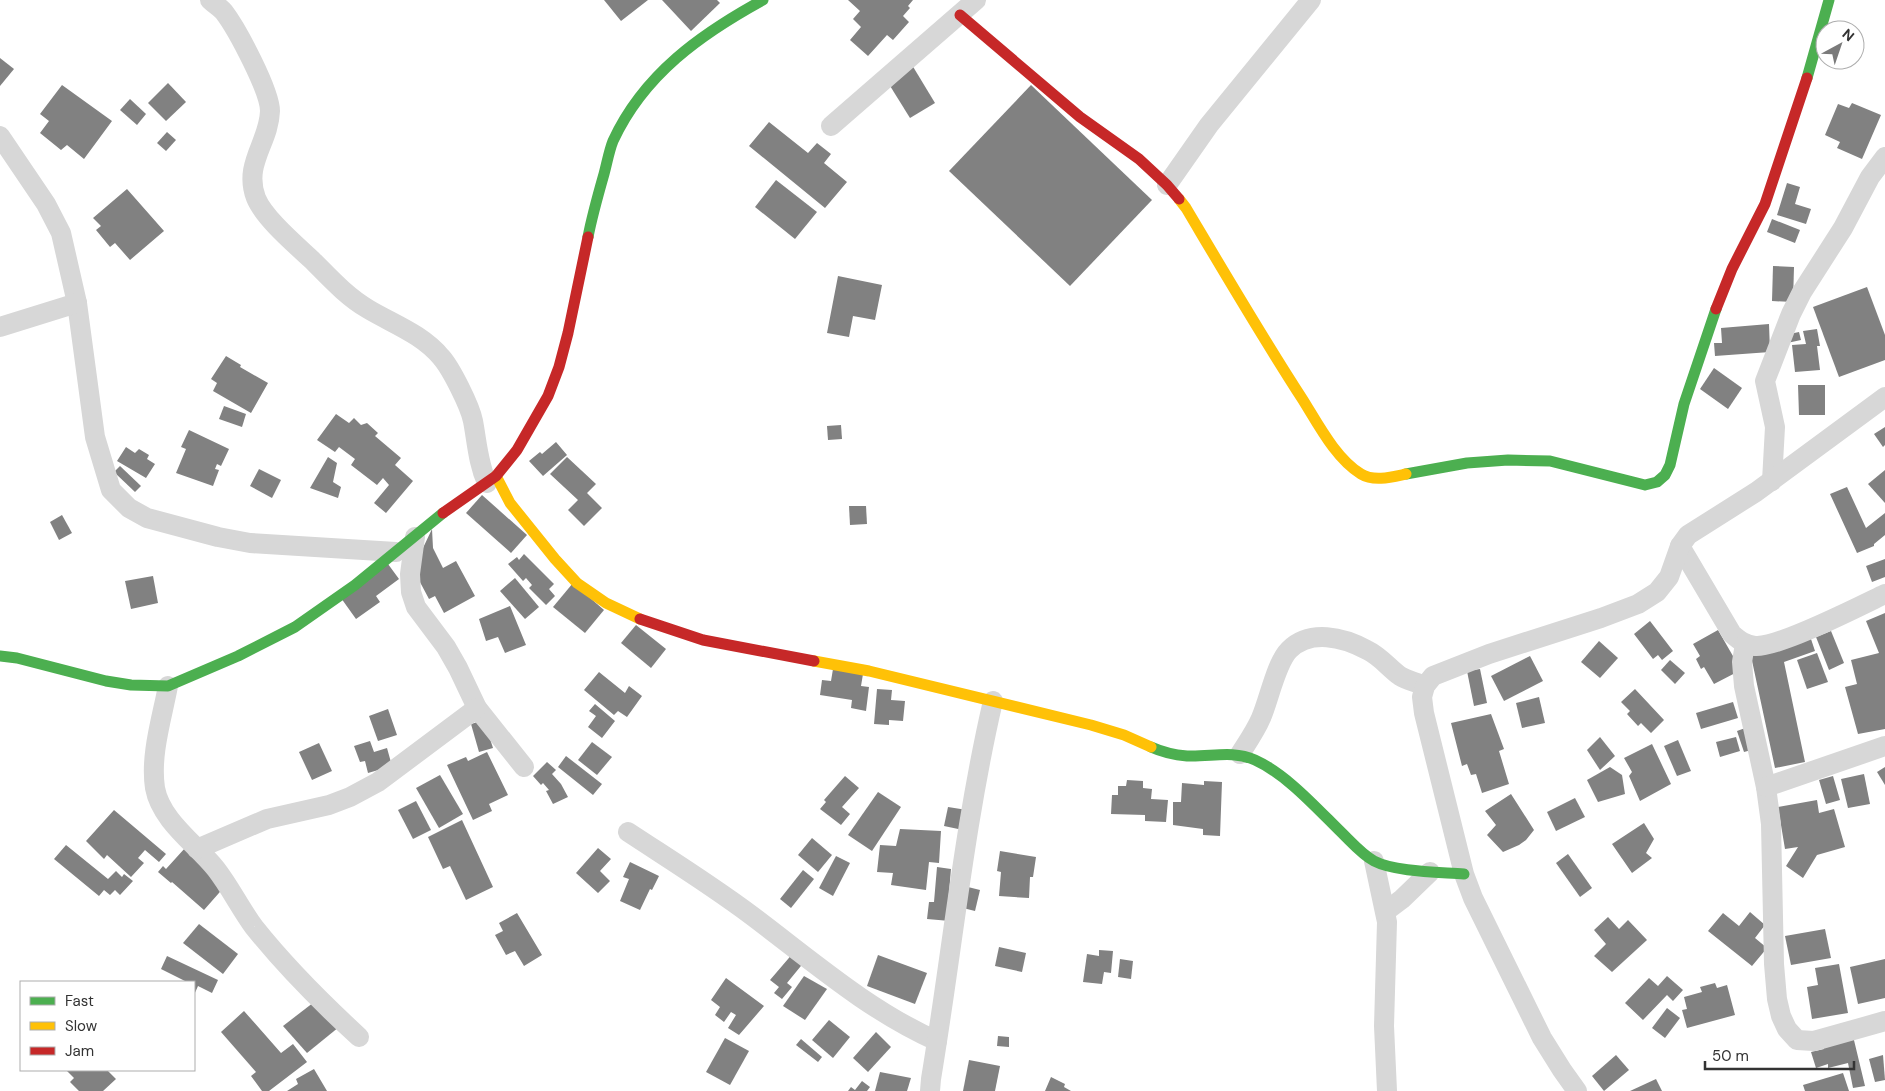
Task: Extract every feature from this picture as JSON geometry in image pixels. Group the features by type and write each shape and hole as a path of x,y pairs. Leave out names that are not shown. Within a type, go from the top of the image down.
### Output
{"street":[{"path":"210,0 223,10 238,34 262,83 270,110 267,131 255,160 251,179 257,200 286,235 345,294 369,310 406,329 441,357 449,368 467,404 472,419 480,468 554,559 577,583 606,604 664,628 703,640 816,663 869,671 993,701 1091,725 1124,735 1162,752 1187,756 1240,754 1257,761 1278,775 1357,848 1374,861 1389,866 1430,872 1464,874"},
{"path":"0,656 17,658 106,681 131,685 168,686 238,656 295,627 355,585 415,537 428,524 491,480 507,465 548,396 559,367 568,333 591,221 613,142 639,96 662,71 694,42 725,21 763,0"},
{"path":"830,126 976,0"},
{"path":"1167,184 1209,125 1310,0"},
{"path":"960,14 1080,117 1139,159 1167,184 1186,208 1283,370 1335,450 1361,474 1371,478 1385,478 1467,463 1508,460 1550,461 1585,468 1645,485 1657,482 1665,475 1670,465 1684,404 1720,296 1765,204 1781,160 1829,0"},
{"path":"0,136 46,204 61,233 78,303 95,437 111,490 129,508 147,518 218,537 250,543 396,552"},
{"path":"1772,480 1775,426 1765,381 1791,314 1802,292 1844,228 1870,178 1885,157"},
{"path":"0,327 78,303"},
{"path":"1577,1091 1538,1030 1481,918 1464,874 1424,713 1422,697 1425,686 1433,676 1638,604 1657,592 1669,577 1680,546 1688,535 1756,492 1885,398"},
{"path":"415,537 410,574 411,592 416,607 446,647 477,708 524,767"},
{"path":"1680,546 1732,634 1745,644 1757,646 1778,642 1885,594"},
{"path":"1240,754 1261,719 1278,670 1288,651 1303,640 1317,636 1335,637 1353,643 1376,655 1407,680 1425,686"},
{"path":"1745,644 1742,662 1744,686 1766,787 1771,824 1773,950 1777,999 1781,1016 1787,1029 1797,1040 1814,1041 1885,1021"},
{"path":"168,686 154,770 155,789 162,806 172,822 217,870 246,916 265,940 330,1010 359,1037"},
{"path":"930,1091 971,807 979,759 993,701"},
{"path":"197,849 267,819 329,805 350,797 378,782 477,708"},
{"path":"1766,787 1885,746"},
{"path":"628,832 749,914 853,992 920,1034 937,1042"},
{"path":"1374,861 1387,922 1384,1026 1387,1091"},
{"path":"1386,911 1430,872"}],"building":[{"path":"604,0 648,0 621,21"},
{"path":"662,0 717,0 720,3 691,31"},
{"path":"848,0 913,0 908,6 910,8 903,16 909,22 893,40 887,35 868,56 850,40 861,27 853,19 860,11"},
{"path":"0,58 14,69 0,86"},
{"path":"912,65 935,103 910,118 887,81"},
{"path":"168,83 186,102 166,121 148,103"},
{"path":"62,85 112,121 84,159 67,145 61,150 40,133 49,121 40,114"},
{"path":"1031,85 1152,200 1070,286 949,171"},
{"path":"130,99 146,114 137,125 120,110"},
{"path":"1852,103 1881,115 1862,159 1837,148 1840,142 1825,135 1838,104 1849,108"},
{"path":"769,122 808,153 817,143 831,154 824,163 847,182 825,208 749,146"},
{"path":"167,132 176,140 166,151 157,143"},
{"path":"776,180 817,212 795,239 755,207"},
{"path":"1787,183 1800,187 1795,204 1811,209 1806,224 1777,215"},
{"path":"127,189 164,231 130,260 115,243 110,247 96,230 101,226 93,218"},
{"path":"1772,219 1800,230 1795,243 1767,232"},
{"path":"1773,266 1794,267 1793,302 1772,301"},
{"path":"838,276 882,285 875,320 853,316 849,337 827,333"},
{"path":"1867,287 1885,335 1885,360 1839,377 1813,307"},
{"path":"1769,324 1770,352 1715,356 1714,343 1722,343 1721,328"},
{"path":"1817,329 1820,346 1817,346 1820,370 1795,372 1792,345 1806,344 1803,331"},
{"path":"1799,332 1801,340 1787,343 1785,335"},
{"path":"226,356 241,365 240,367 268,383 251,413 213,391 217,383 211,379"},
{"path":"1714,368 1742,388 1728,409 1700,389"},
{"path":"1798,385 1825,385 1825,415 1799,415"},
{"path":"224,406 246,414 242,427 219,419"},
{"path":"336,414 349,423 354,418 361,425 367,423 378,433 375,436 401,458 395,465 413,481 386,513 374,503 389,485 383,478 377,485 351,465 355,459 339,447 335,452 317,440"},
{"path":"841,425 842,439 828,440 827,426"},
{"path":"1885,427 1885,445 1883,447 1874,434"},
{"path":"189,430 229,449 221,466 217,464 215,469 219,470 213,486 176,473 186,449 181,447"},
{"path":"556,442 567,455 543,476 529,461 540,452 542,454"},
{"path":"126,447 135,453 139,449 149,455 147,459 155,464 146,478 117,461"},
{"path":"328,457 337,463 333,482 341,487 338,498 310,488"},
{"path":"567,457 596,484 587,493 602,508 584,526 568,510 578,500 550,474"},
{"path":"120,466 141,486 135,492 114,472"},
{"path":"259,469 281,480 272,498 250,486"},
{"path":"1885,470 1885,503 1868,484"},
{"path":"1847,487 1866,528 1885,513 1885,535 1874,546 1857,553 1830,494"},
{"path":"482,495 527,535 511,553 466,513"},
{"path":"849,506 866,506 867,524 850,525"},
{"path":"62,515 72,533 59,540 50,522"},
{"path":"432,529 433,548 443,568 456,561 475,596 444,613 435,596 429,599 413,569"},
{"path":"524,554 554,584 549,589 555,596 546,605 529,588 532,585 526,578 523,581 508,564 517,557 519,560"},
{"path":"1885,559 1885,577 1872,582 1866,566"},
{"path":"388,564 399,579 376,596 380,602 356,619 341,598"},
{"path":"153,576 158,603 131,609 125,581"},
{"path":"515,578 539,607 525,619 500,591"},
{"path":"573,583 604,610 585,633 553,607"},
{"path":"510,606 526,645 505,653 498,637 486,641 479,619"},
{"path":"1885,613 1885,729 1858,734 1845,687 1857,684 1851,660 1879,653 1866,621"},
{"path":"1650,621 1673,651 1662,660 1658,655 1653,659 1634,634"},
{"path":"636,625 666,649 651,668 621,643"},
{"path":"1718,630 1741,670 1714,684 1704,667 1701,669 1696,659 1700,656 1693,644"},
{"path":"1831,631 1844,663 1829,670 1816,637"},
{"path":"1810,636 1815,651 1784,662 1805,762 1775,768 1751,656"},
{"path":"1599,641 1618,658 1600,678 1581,662"},
{"path":"1817,653 1828,682 1807,689 1797,660"},
{"path":"1530,656 1543,681 1504,701 1491,676"},
{"path":"1670,660 1685,673 1675,684 1661,670"},
{"path":"833,669 863,674 861,686 869,687 866,711 851,708 852,700 820,695 822,680 831,681"},
{"path":"1480,669 1487,703 1474,706 1467,671"},
{"path":"599,672 625,693 629,686 642,696 627,717 618,711 614,715 584,690"},
{"path":"877,689 892,690 891,700 905,701 903,721 889,720 889,725 874,724"},
{"path":"1635,689 1664,720 1651,733 1641,723 1638,726 1627,714 1630,711 1621,702"},
{"path":"1539,697 1545,723 1522,728 1516,703"},
{"path":"1733,702 1738,718 1701,729 1696,713"},
{"path":"595,704 615,721 602,738 588,727 596,716 589,711"},
{"path":"388,709 397,735 378,741 369,716"},
{"path":"1491,714 1504,749 1499,751 1509,784 1482,793 1476,774 1471,775 1467,764 1462,766 1451,723"},
{"path":"484,720 493,748 479,752 471,724"},
{"path":"1748,727 1755,749 1744,752 1737,731"},
{"path":"1600,737 1615,756 1600,770 1587,750"},
{"path":"1736,737 1740,751 1720,757 1716,742"},
{"path":"1678,740 1691,771 1677,776 1664,746"},
{"path":"370,741 374,752 387,748 392,766 368,773 365,761 360,762 354,746"},
{"path":"592,742 612,757 597,775 578,760"},
{"path":"319,743 332,771 312,780 299,752"},
{"path":"1652,744 1671,784 1640,801 1629,776 1632,772 1624,758"},
{"path":"487,752 508,795 489,804 492,811 473,820 447,765 466,757 468,761"},
{"path":"566,756 602,784 593,795 558,767"},
{"path":"547,762 556,770 552,774 561,784 568,797 553,804 546,791 549,790 543,783 541,785 533,776"},
{"path":"1610,767 1622,775 1625,794 1598,802 1587,780"},
{"path":"1885,767 1885,785 1877,772"},
{"path":"1864,774 1870,804 1848,808 1841,779"},
{"path":"440,775 463,814 439,828 416,788"},
{"path":"845,776 859,788 842,807 850,814 841,825 820,809 826,802 824,800"},
{"path":"1833,776 1840,800 1826,804 1819,780"},
{"path":"1127,780 1143,781 1143,788 1152,789 1151,799 1168,800 1166,822 1145,821 1145,815 1111,814 1112,795 1118,795 1118,786 1126,786"},
{"path":"1204,781 1222,782 1220,836 1203,835 1203,829 1173,825 1173,802 1181,802 1182,783 1204,785"},
{"path":"878,792 901,807 872,851 848,835"},
{"path":"1511,794 1534,830 1519,845 1503,852 1487,835 1496,825 1485,811"},
{"path":"1575,798 1585,817 1556,831 1547,812"},
{"path":"1817,800 1819,813 1834,809 1845,847 1817,855 1803,878 1786,866 1798,847 1785,849 1778,807"},
{"path":"416,801 431,830 413,839 398,810"},
{"path":"948,807 967,810 963,830 944,826"},
{"path":"114,810 166,854 159,862 145,850 138,858 144,863 131,877 107,855 104,859 86,841"},
{"path":"462,820 493,887 466,900 450,866 443,869 428,837"},
{"path":"1644,823 1654,839 1646,853 1652,858 1632,873 1612,844"},
{"path":"900,829 941,831 939,863 929,862 926,890 891,885 893,873 877,872 880,845 896,846"},
{"path":"812,838 832,855 818,872 798,855"},
{"path":"66,845 108,879 116,871 122,877 124,874 133,881 120,895 115,890 110,895 104,890 99,896 54,859"},
{"path":"185,848 226,885 204,910 158,872 163,866 166,869"},
{"path":"598,848 611,859 600,871 610,881 598,893 576,873"},
{"path":"1000,851 1036,857 1033,877 1030,877 1029,898 999,896 1001,872 997,871"},
{"path":"1568,854 1592,888 1580,897 1556,863"},
{"path":"836,856 850,863 833,896 819,888"},
{"path":"630,862 659,876 652,890 650,889 640,910 620,901 629,879 623,877"},
{"path":"937,867 951,869 948,904 950,921 927,919 929,902 934,902"},
{"path":"803,870 814,879 791,908 780,899"},
{"path":"964,886 980,890 975,911 959,907"},
{"path":"1750,912 1765,925 1755,938 1767,948 1752,966 1708,931 1723,913 1739,926"},
{"path":"517,913 542,955 524,966 515,951 506,955 495,935 503,931 499,923"},
{"path":"1608,917 1619,929 1628,920 1647,940 1612,972 1594,956 1606,944 1594,930"},
{"path":"199,924 238,954 223,974 183,943"},
{"path":"1825,929 1831,958 1791,965 1785,936"},
{"path":"999,947 1026,953 1022,972 995,966"},
{"path":"1099,950 1113,951 1111,973 1104,972 1102,984 1083,982 1087,954 1099,956"},
{"path":"794,952 805,961 787,983 792,987 782,999 774,993 779,987 770,980"},
{"path":"878,955 927,973 915,1004 867,986"},
{"path":"167,956 218,980 212,993 198,986 195,993 195,981 185,981 161,969"},
{"path":"1120,959 1133,961 1131,979 1118,977"},
{"path":"1885,959 1885,998 1858,1004 1850,967"},
{"path":"1839,964 1848,1013 1812,1019 1807,987 1818,985 1815,968"},
{"path":"804,976 827,989 805,1020 783,1006"},
{"path":"1667,976 1683,990 1673,1001 1667,995 1643,1020 1625,1003 1649,978 1658,986"},
{"path":"726,978 764,1006 739,1035 728,1028 736,1015 731,1012 724,1022 715,1015 720,1007 711,1000"},
{"path":"1715,983 1717,988 1727,985 1735,1015 1687,1028 1682,1010 1687,1009 1684,997 1702,992 1700,987"},
{"path":"318,999 339,1027 307,1053 283,1026"},
{"path":"1667,1008 1680,1018 1665,1038 1652,1028"},
{"path":"244,1011 281,1053 293,1044 307,1062 269,1091 262,1091 251,1076 256,1072 221,1032"},
{"path":"829,1020 850,1037 833,1058 812,1040"},
{"path":"876,1032 891,1047 868,1072 853,1058"},
{"path":"998,1036 1009,1037 1009,1047 997,1046"},
{"path":"1853,1036 1865,1086 1853,1088 1848,1063 1828,1068 1828,1064 1816,1068 1811,1052 1824,1049 1822,1042"},
{"path":"725,1038 749,1051 730,1085 706,1072"},
{"path":"801,1039 822,1057 818,1062 796,1045"},
{"path":"1616,1055 1629,1070 1604,1091 1592,1076"},
{"path":"1883,1055 1885,1080 1875,1082 1869,1059"},
{"path":"969,1060 1000,1066 995,1091 963,1091"},
{"path":"314,1069 327,1091 287,1091 298,1084 296,1079"},
{"path":"67,1071 108,1071 116,1079 103,1091 79,1091 70,1082 74,1078"},
{"path":"880,1072 911,1078 907,1091 875,1091"},
{"path":"1843,1073 1849,1091 1805,1091 1803,1085"},
{"path":"1051,1077 1065,1084 1064,1087 1071,1091 1045,1091"},
{"path":"1656,1079 1662,1091 1630,1091"},
{"path":"862,1081 870,1087 867,1091 848,1091 851,1087 855,1090"}],"traffic: fast":[{"path":"588,237 613,141 641,95 676,58 696,42 763,0"},
{"path":"1807,78 1829,0"},
{"path":"1406,474 1467,463 1508,460 1550,461 1645,485 1657,482 1665,475 1670,465 1684,404 1716,309"},
{"path":"0,656 17,658 106,681 131,685 168,686 238,656 295,627 355,585 443,513"},
{"path":"1151,747 1182,756 1238,755 1255,760 1291,784 1359,850 1374,861 1383,865 1405,869 1464,874"}],"traffic: slow":[{"path":"1179,199 1321,430 1336,450 1352,467 1366,476 1383,478 1406,474"},
{"path":"496,476 510,503 577,583 606,603 640,619"},
{"path":"814,661 869,671 1091,725 1124,735 1151,747"}],"traffic: jam":[{"path":"960,15 1080,117 1139,159 1179,199"},
{"path":"1716,309 1732,269 1765,204 1807,78"},
{"path":"443,513 496,476 517,450 548,396 559,367 568,333 588,237"},
{"path":"640,619 703,640 814,661"}]}
